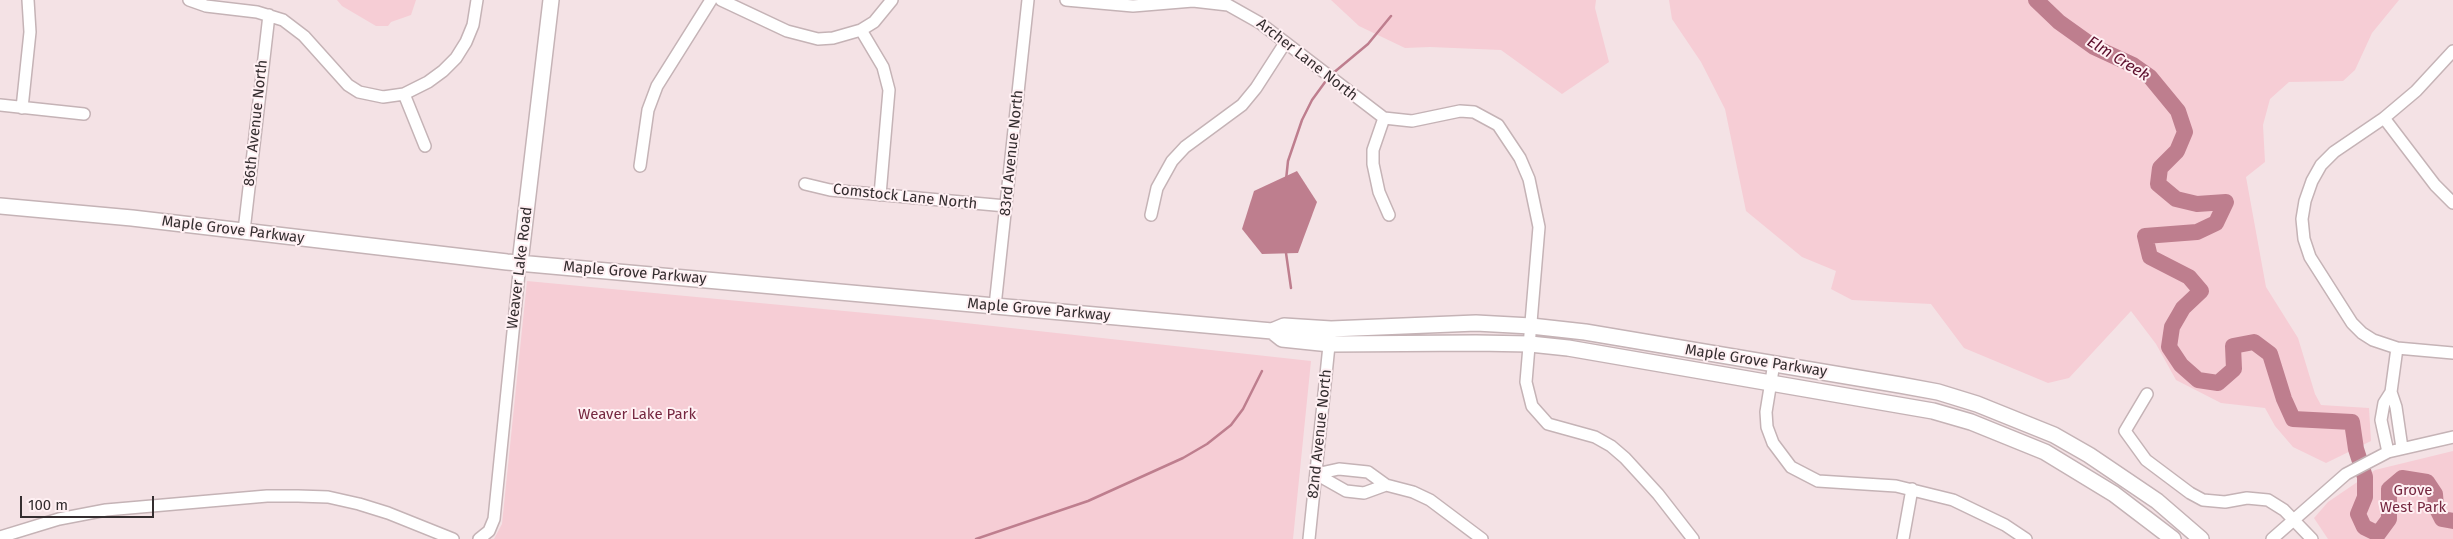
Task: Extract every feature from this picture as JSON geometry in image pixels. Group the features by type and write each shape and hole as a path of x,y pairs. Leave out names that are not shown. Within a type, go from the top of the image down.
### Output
{"main road":[{"name":"Weaver Lake Road","path":"520,263 551,0"},
{"name":"Maple Grove Parkway","path":"0,206 244,231 520,263 1272,331 1282,339 1330,336 1428,324 1531,326 1585,332 1938,392 2016,418 2054,435 2125,477 2157,501 2201,539"},
{"name":"Maple Grove Parkway","path":"1330,336 1530,344 1568,348 1933,411 2009,436 2045,452 2114,494 2173,539"}],"street":[{"path":"22,108 30,32 28,0"},
{"path":"189,0 206,6 268,15 294,26 348,85 359,92 383,97 404,94 428,82 444,71 456,58 473,25 477,0"},
{"path":"640,166 648,110 657,86 711,0"},
{"path":"721,0 787,31 802,36 833,38 861,30 874,22 892,0"},
{"name":"83rd Avenue North","path":"995,306 1028,0"},
{"name":"Archer Lane North","path":"1066,0 1134,6 1193,1 1228,5 1245,13 1384,118"},
{"name":"86th Avenue North","path":"244,231 268,15"},
{"path":"861,30 883,68 889,90 880,195"},
{"path":"1151,215 1157,188 1172,162 1185,147 1242,105 1256,88 1285,43"},
{"path":"2453,51 2416,90 2384,118 2349,141 2321,166 2312,181 2305,201 2302,219 2304,239 2310,257 2352,323 2362,333 2373,340 2397,348 2453,353"},
{"path":"404,94 425,146"},
{"path":"0,105 84,114"},
{"path":"1389,215 1379,192 1373,164 1374,150 1384,118 1412,121 1446,112 1474,112 1498,125 1520,158 1529,179 1539,227 1526,391 1536,413 1548,424 1596,437 1611,446 1625,458 1658,494 1693,539"},
{"path":"2384,118 2435,186 2453,203"},
{"name":"Comstock Lane North","path":"805,184 830,190 1006,206"},
{"name":"Weaver Lake Road","path":"482,537 494,519 520,263"},
{"name":"82nd Avenue North","path":"1309,539 1330,336"},
{"path":"2383,454 2381,420 2384,403 2391,392 2397,348"},
{"path":"1774,363 1766,412 1767,427 1773,443 1791,467 1818,481 1912,489 1953,500 2006,525 2026,539"},
{"path":"2391,392 2396,406 2397,428 2402,448"},
{"path":"2147,394 2125,431 2146,460 2190,493 2203,500 2225,502 2247,498 2268,500 2294,518 2312,539"},
{"path":"2272,539 2346,474 2383,454 2453,437"},
{"path":"1316,474 1339,468 1360,469 1376,476 1386,485 1413,492 1430,500 1482,539"},
{"path":"1316,474 1336,488 1346,491 1364,493 1386,485"},
{"path":"1903,539 1912,489"},
{"path":"0,537 59,519 106,510 248,497 298,496 328,498 359,504 388,513 453,539"}],"green space":[{"path":"337,0 416,0 411,15 391,22 388,26 376,26 342,6"},
{"path":"1331,0 1596,0 1595,8 1609,62 1562,94 1501,50 1430,47 1405,48 1359,26"},
{"path":"1669,0 2399,0 2372,33 2355,70 2343,81 2289,82 2270,99 2263,125 2265,162 2246,177 2266,287 2298,338 2315,394 2321,405 2369,408 2371,441 2326,463 2293,447 2275,426 2265,408 2221,403 2176,380 2156,344 2131,311 2069,378 2048,383 1964,348 1931,304 1852,300 1831,289 1836,271 1802,257 1746,211 1725,109 1701,62 1672,19"},
{"name":"Weaver Lake Park","path":"527,281 929,319 1311,361 1293,539 494,539 502,524"},
{"name":"Grove West Park","path":"2453,451 2453,539 2328,539 2314,518 2328,502 2375,470"}],"shaded area":[{"path":"1297,171 1317,202 1298,253 1262,254 1242,229 1254,191"}],"waterway":[{"name":"Elm Creek","path":"2036,0 2059,22 2094,47 2133,65 2150,77 2178,111 2185,132 2177,151 2160,168 2158,184 2176,199 2197,204 2226,202 2216,223 2197,232 2145,236 2150,257 2189,277 2201,291 2183,308 2172,327 2169,347 2181,365 2198,380 2218,383 2234,369 2233,346 2254,342 2270,354 2284,399 2293,419 2352,422 2356,449 2365,477 2365,497 2358,514 2364,527 2378,534 2389,519 2389,489 2402,478 2427,482 2435,494 2436,507 2442,519 2453,521"},
{"path":"1332,74 1368,44 1391,16"},
{"path":"1286,180 1288,161 1302,120 1312,100 1328,78"},
{"path":"1286,253 1291,288"},
{"path":"976,539 1088,501 1183,458 1207,444 1231,425 1243,409 1262,371"}]}
